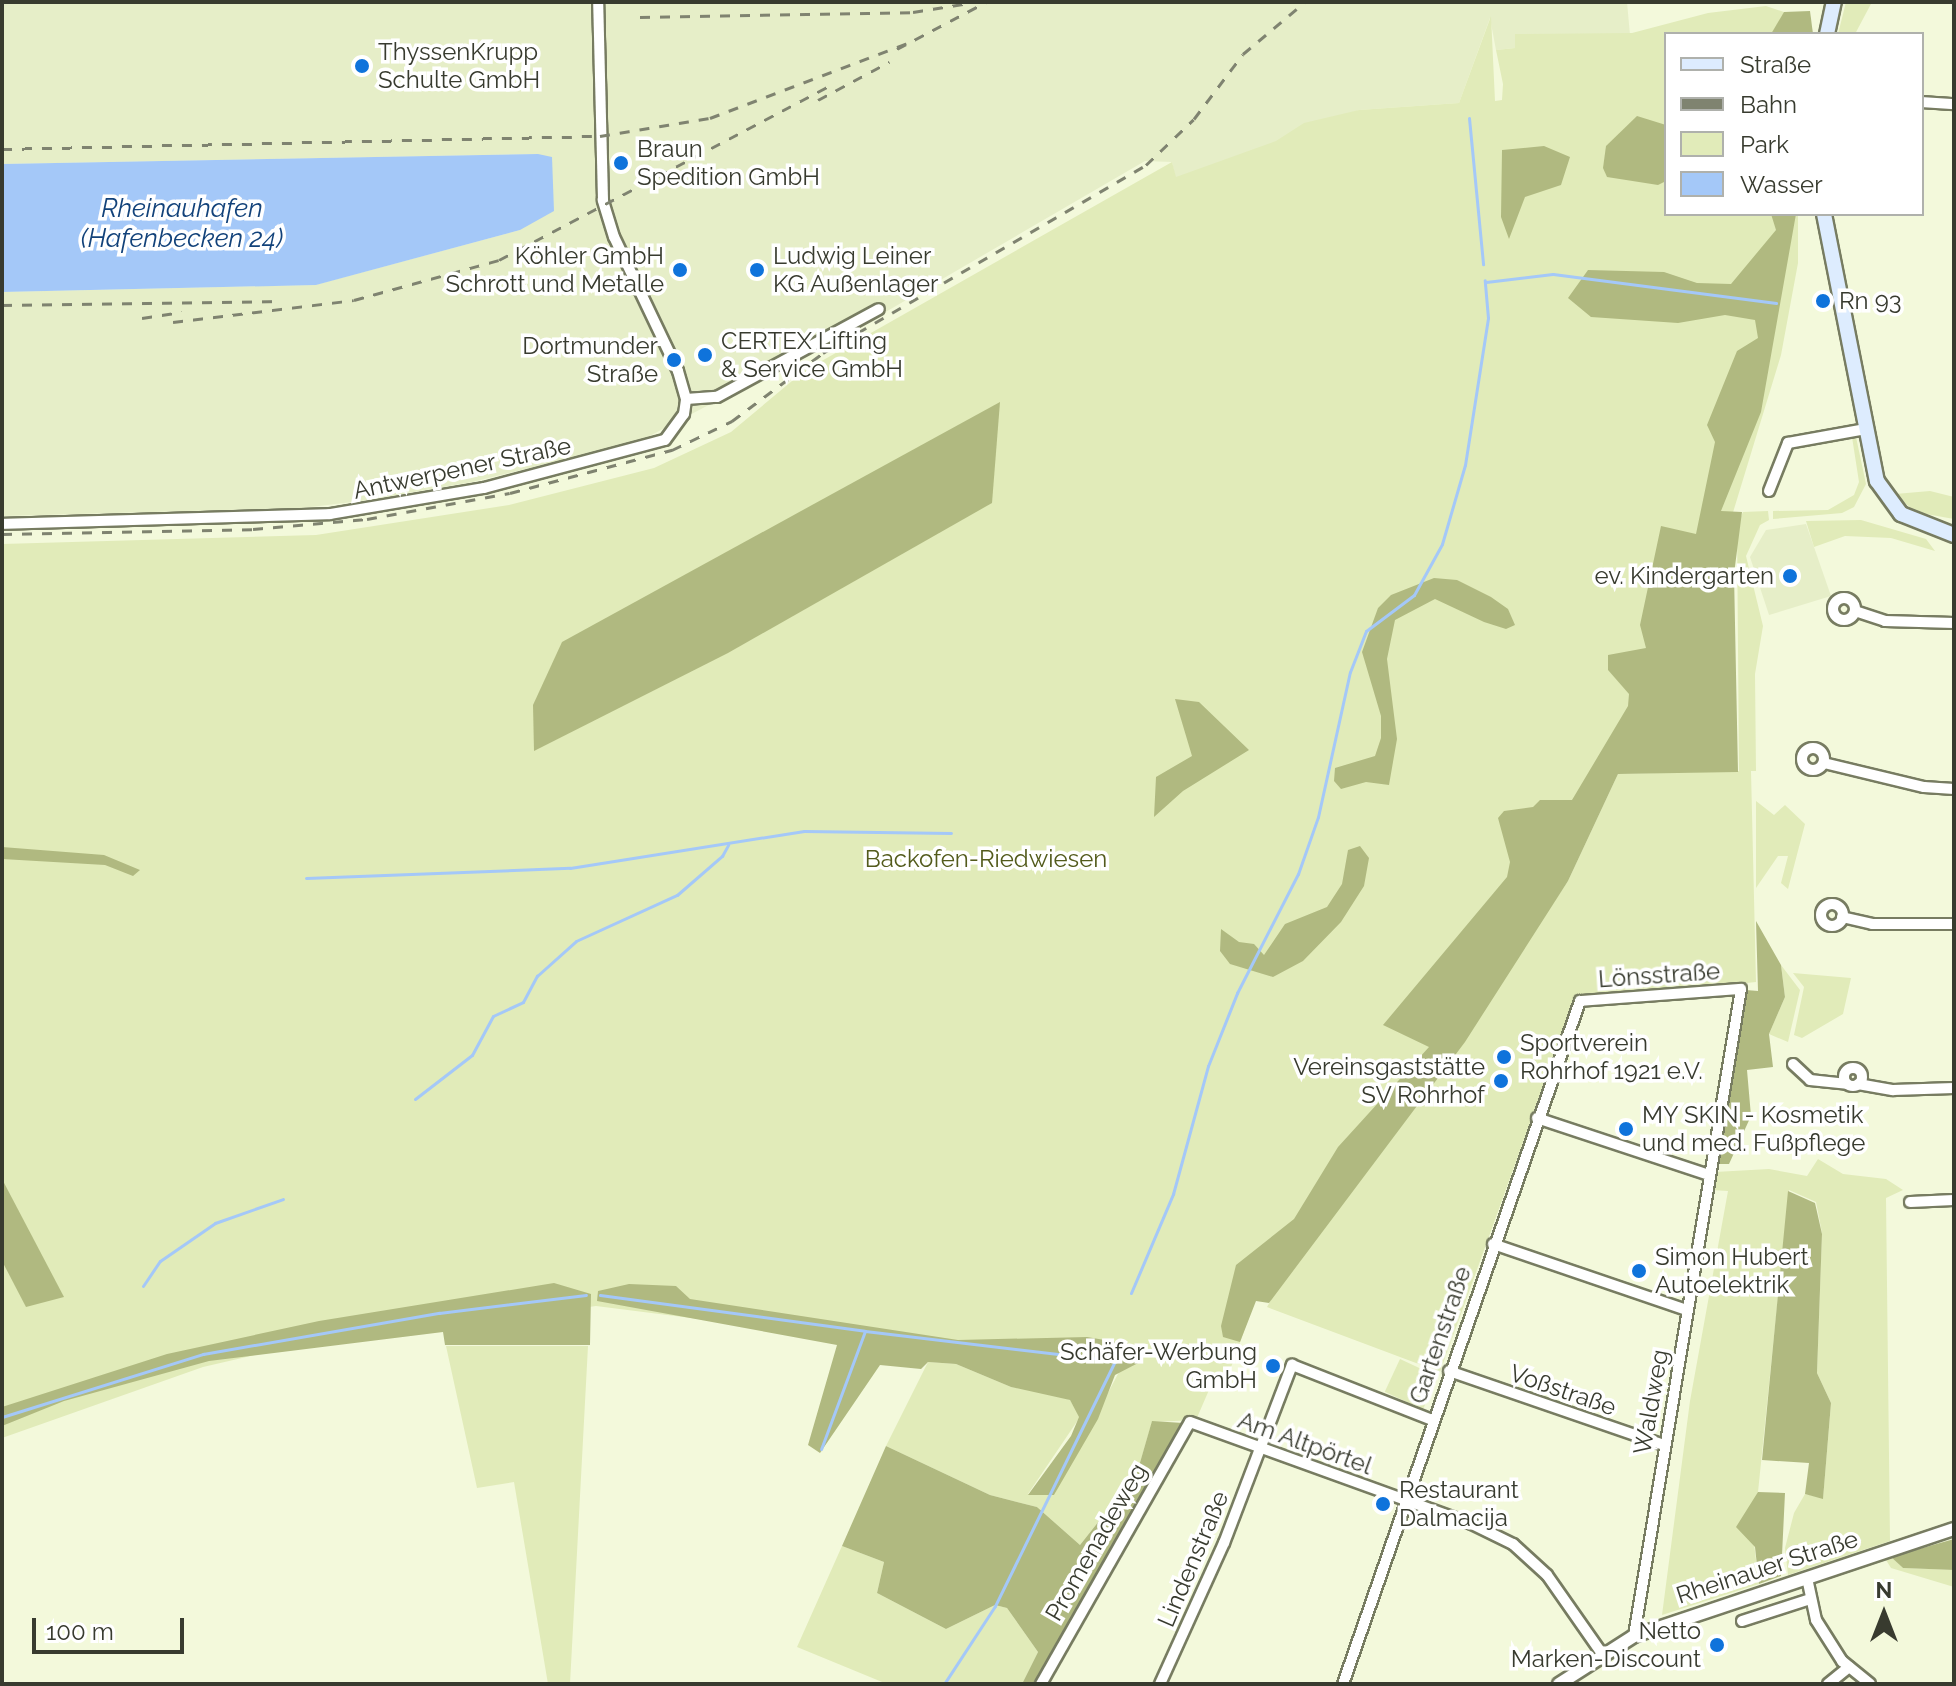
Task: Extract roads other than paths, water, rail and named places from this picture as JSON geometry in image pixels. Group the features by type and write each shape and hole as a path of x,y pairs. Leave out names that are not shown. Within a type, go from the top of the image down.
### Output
{"main road":[{"path":"1827,32 1834,2"},
{"path":"1824,216 1877,481 1891,504 1907,517 1954,535"}],"street":[{"path":"598,2 603,200 614,237 678,371 686,399 717,397 879,309"},
{"path":"1924,102 1954,104"},
{"name":"Antwerpener Straße","path":"2,524 330,514 404,503 647,448 674,431 686,399"},
{"path":"1769,491 1788,443 1866,429"},
{"path":"1855,611 1885,621 1954,623"},
{"path":"1824,763 1924,787 1954,789"},
{"path":"1842,917 1872,924 1954,924"},
{"name":"Lönsstraße","path":"1580,1001 1741,989"},
{"name":"Waldweg","path":"1634,1636 1741,989"},
{"name":"Gartenstraße","path":"1343,1684 1493,1244 1580,1001"},
{"path":"1793,1064 1810,1080 1893,1090 1954,1088"},
{"path":"1537,1118 1709,1175"},
{"path":"1910,1202 1954,1200"},
{"path":"1493,1244 1687,1310"},
{"name":"Lindenstraße","path":"1160,1684 1262,1448 1292,1365 1432,1420"},
{"name":"Voßstraße","path":"1449,1371 1664,1445"},
{"name":"Am Altpörtel","path":"1190,1422 1513,1544 1547,1575 1603,1655"},
{"name":"Promenadeweg","path":"1041,1684 1190,1422"},
{"name":"Rheinauer Straße","path":"1559,1684 1634,1636 1954,1529"},
{"path":"1807,1578 1816,1620 1849,1667 1870,1684"},
{"path":"1742,1621 1810,1599"},
{"path":"1828,1684 1849,1667"}],"water":[{"name":"Rheinauhafen (Hafenbecken 24)","path":"538,154 552,157 554,211 520,230 316,285 2,292 2,164"}],"waterway":[{"path":"1469,118 1483,264"},
{"path":"1486,282 1553,274 1776,303"},
{"path":"1131,1293 1173,1194 1208,1066 1237,993 1298,874 1318,817 1350,672 1366,631 1414,595 1442,544 1465,465 1488,318 1485,280"},
{"path":"306,878 570,868 804,831 951,833"},
{"path":"415,1099 472,1055 493,1016 523,1002 537,976 576,941 677,895 722,856 728,845"},
{"path":"143,1286 160,1261 215,1223 283,1199"},
{"path":"2,1417 203,1354 439,1313 586,1295"},
{"path":"600,1295 865,1331 821,1449"},
{"path":"865,1331 1115,1361 995,1606 944,1684"}],"railway":[{"path":"897,49 986,2"},
{"path":"2,534 253,529 367,519 510,493 672,450 732,421 823,353 1146,165 1194,119 1243,54 1305,2"},
{"path":"640,17 913,12 969,3"},
{"path":"2,149 600,136 710,118 907,43"},
{"path":"818,100 889,62"},
{"path":"173,322 354,300 499,260 827,87"},
{"path":"2,305 282,301"},
{"path":"142,318 182,312"}],"place":[{"name":"ThyssenKrupp Schulte GmbH","path":"362,66"},
{"name":"Braun Spedition GmbH","path":"621,163"},
{"name":"Köhler GmbH Schrott und Metalle","path":"680,270"},
{"name":"Ludwig Leiner KG Außenlager","path":"757,270"},
{"name":"Rn 93","path":"1823,301"},
{"name":"CERTEX Lifting & Service GmbH","path":"705,355"},
{"name":"Dortmunder Straße","path":"674,360"},
{"name":"ev. Kindergarten","path":"1790,576"},
{"name":"Sportverein Rohrhof 1921 e.V.","path":"1504,1057"},
{"name":"Vereinsgaststätte SV Rohrhof","path":"1501,1081"},
{"name":"MY SKIN - Kosmetik und med. Fußpflege","path":"1626,1129"},
{"name":"Simon Hubert Autoelektrik","path":"1639,1271"},
{"name":"Schäfer-Werbung GmbH","path":"1273,1366"},
{"name":"Restaurant Dalmacija","path":"1383,1504"},
{"name":"Netto Marken-Discount","path":"1717,1645"}],"park label":[{"name":"Backofen-Riedwiesen","path":"986,859"}]}
